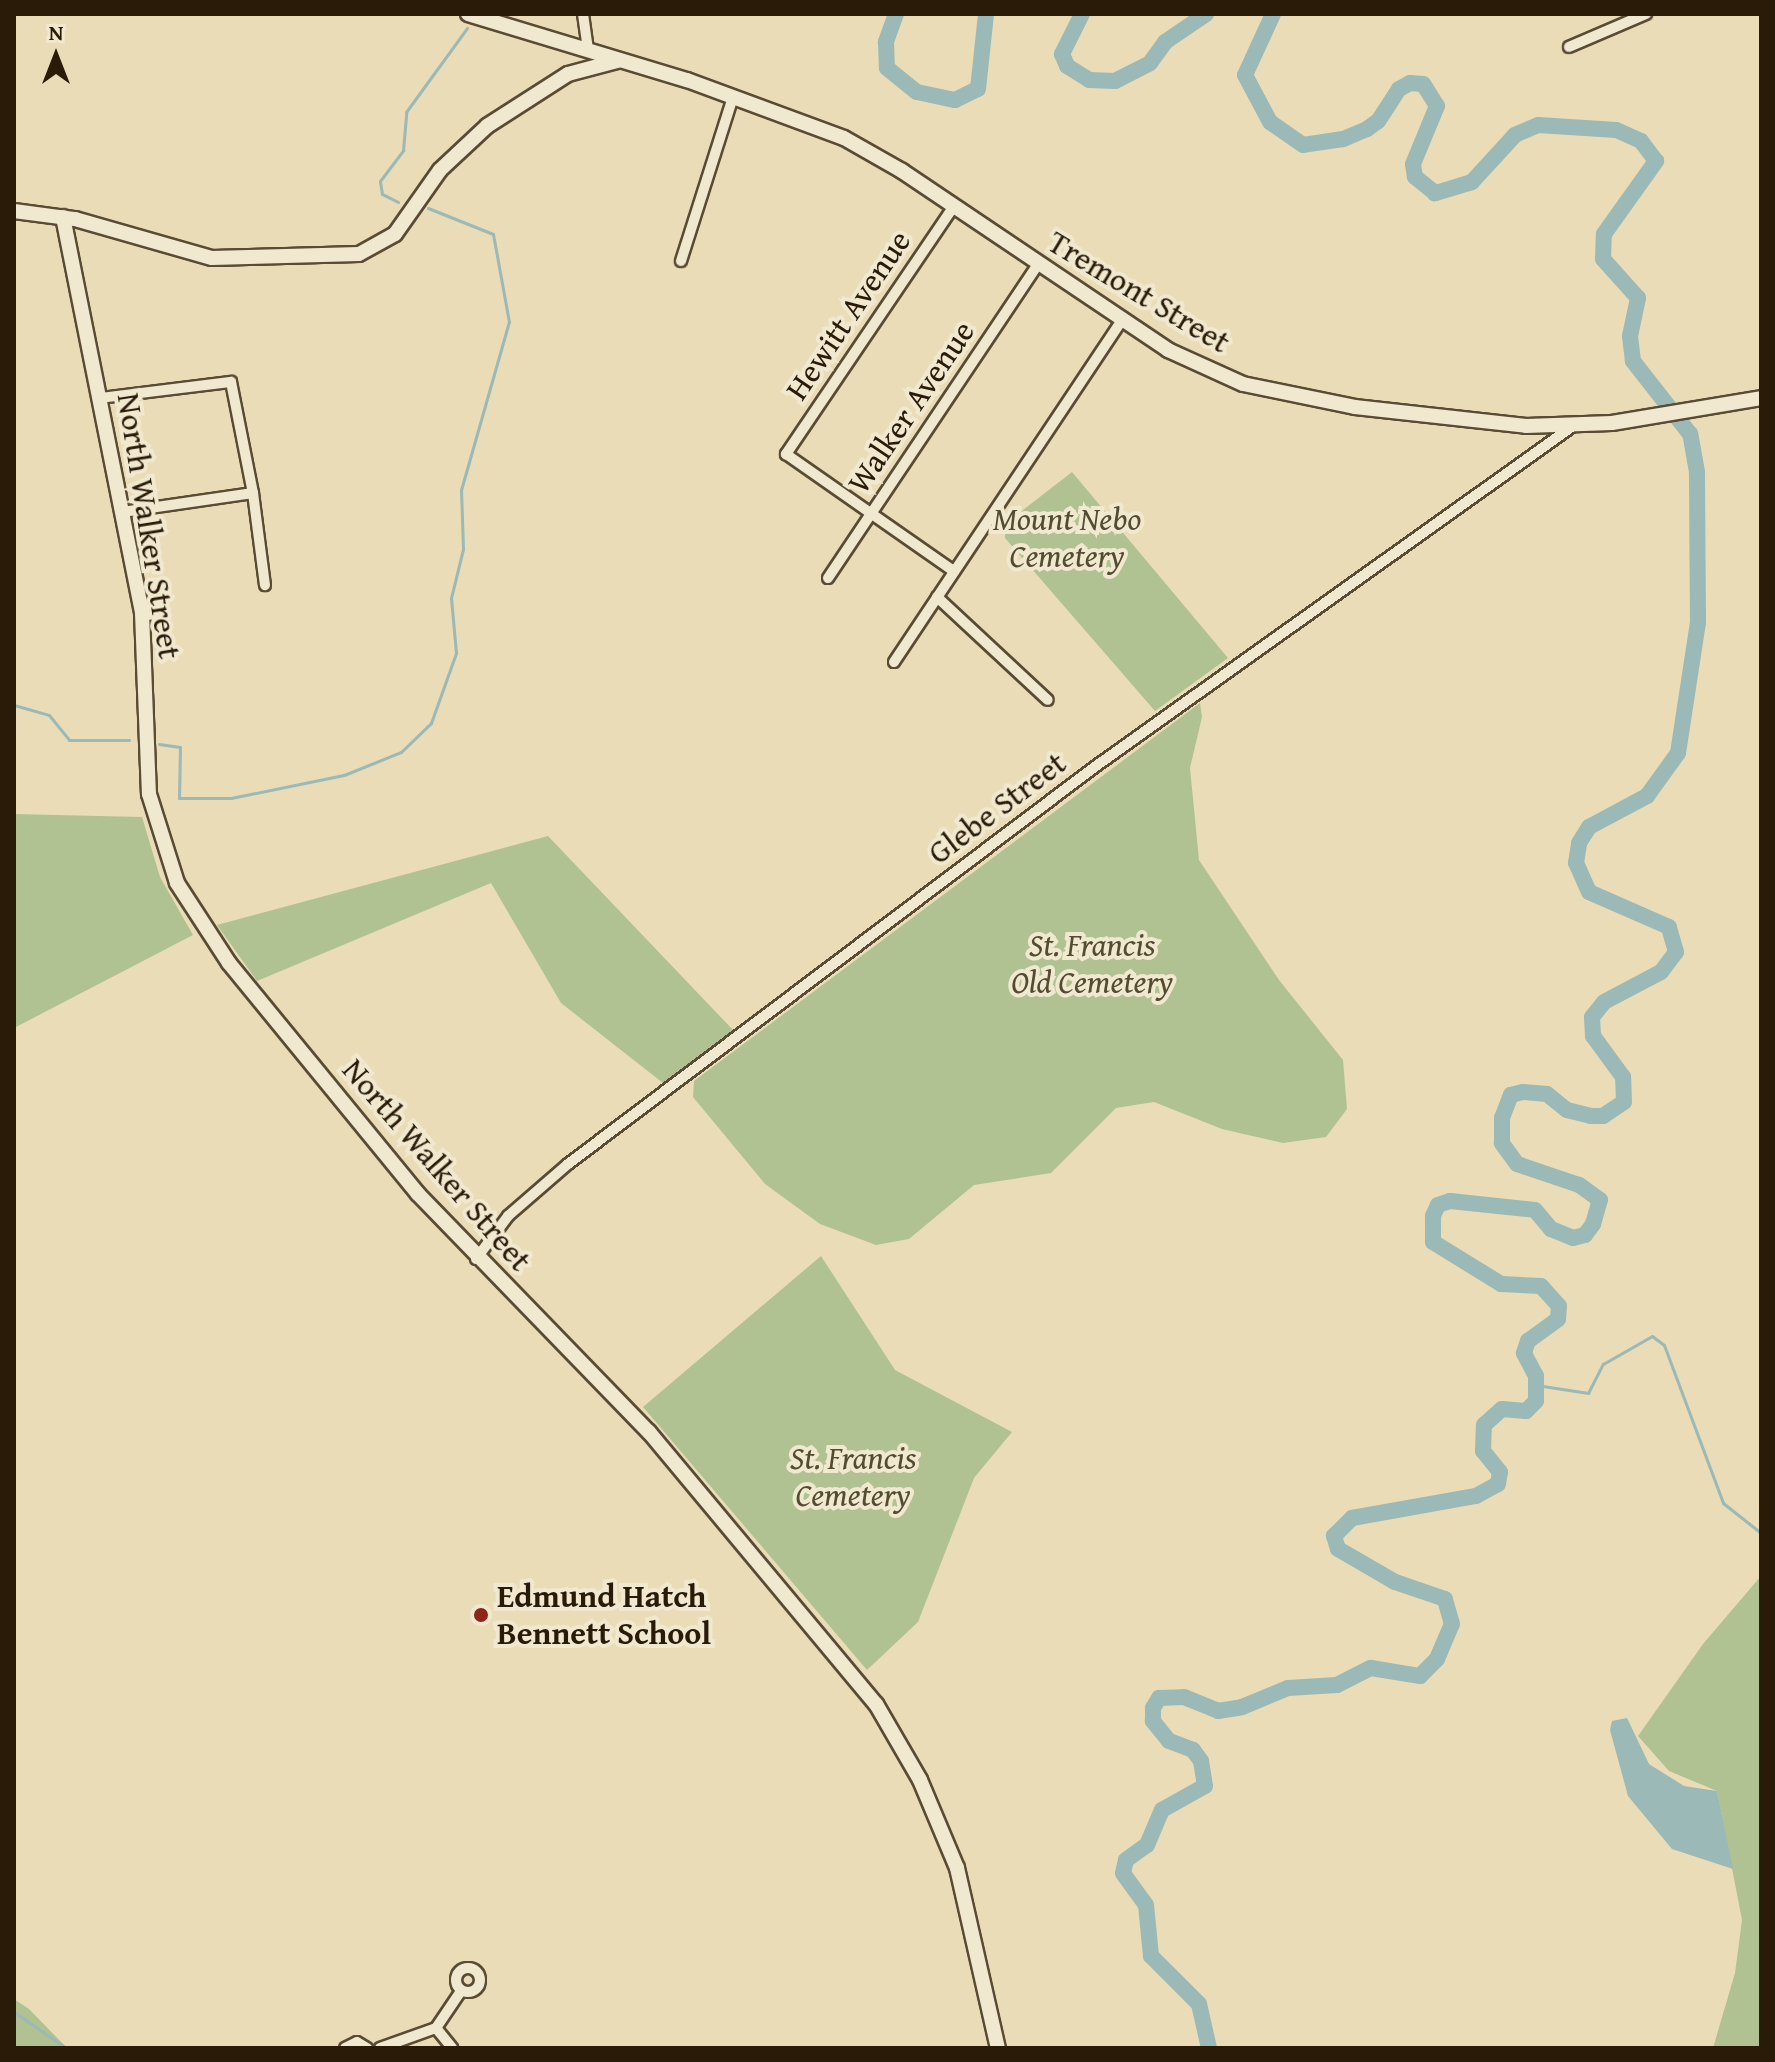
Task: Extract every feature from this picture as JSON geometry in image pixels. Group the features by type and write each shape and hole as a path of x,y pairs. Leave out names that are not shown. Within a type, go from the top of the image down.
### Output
{"main road":[{"name":"Tremont Street","path":"468,14 588,49 733,97 854,143 1196,366 1260,389 1442,419 1573,426 1761,398"},
{"path":"14,211 63,217 212,258 336,257 370,251 395,234 440,170 487,126 568,74 625,61"},
{"name":"North Walker Street","path":"63,217 145,638 149,794 177,883 229,963 476,1259 587,1365 649,1432 876,1704 920,1780 957,1868 998,2048"}],"street":[{"path":"583,14 588,49"},
{"path":"1569,47 1646,14"},
{"path":"681,261 733,97"},
{"name":"Hewitt Avenue","path":"871,513 786,454 954,206"},
{"name":"Walker Avenue","path":"828,578 1038,264"},
{"path":"894,662 1122,320"},
{"path":"100,398 231,382 253,493 265,585"},
{"name":"Glebe Street","path":"476,1259 508,1216 555,1173 1096,766 1573,426"},
{"path":"122,512 253,493"},
{"path":"871,513 954,571"},
{"path":"937,597 1048,700"},
{"path":"380,2048 436,2028 461,1991"},
{"path":"436,2028 452,2048"},
{"path":"345,2048 357,2042 367,2048"}],"green space":[{"name":"Mount Nebo Cemetery","path":"1072,472 1228,658 1155,711 1005,538 1005,524"},
{"name":"St. Francis Old Cemetery","path":"1200,703 1202,717 1190,768 1199,860 1279,980 1343,1060 1347,1109 1326,1137 1283,1143 1222,1129 1154,1102 1116,1108 1051,1173 974,1185 909,1239 876,1245 820,1224 765,1184 693,1097 694,1081"},
{"path":"14,814 142,817 160,877 193,935 14,1028"},
{"path":"548,836 734,1031 663,1083 561,1003 491,883 257,981 217,925"},
{"name":"St. Francis Cemetery","path":"821,1256 895,1370 1012,1432 974,1478 918,1622 867,1670 643,1407"},
{"path":"1761,1576 1761,2048 1713,2048 1735,1973 1742,1920 1717,1791 1669,1771 1638,1736 1703,1644"},
{"path":"14,1999 29,2009 67,2048 14,2048"}],"water":[{"path":"1627,1718 1649,1764 1684,1786 1717,1791 1733,1869 1672,1849 1628,1796 1610,1730 1612,1721"}],"waterway":[{"path":"896,14 886,42 887,68 917,92 955,100 978,89 986,14"},
{"path":"1082,14 1062,54 1067,66 1089,80 1115,81 1150,63 1165,42 1206,14"},
{"path":"1209,2048 1199,2004 1151,1956 1146,1905 1123,1873 1126,1860 1147,1845 1162,1810 1205,1786 1201,1761 1193,1750 1169,1741 1153,1721 1153,1708 1159,1698 1184,1697 1218,1711 1242,1707 1288,1688 1337,1685 1371,1668 1420,1676 1437,1659 1452,1624 1445,1599 1395,1582 1338,1549 1334,1536 1352,1518 1476,1496 1498,1484 1500,1472 1483,1451 1484,1425 1502,1409 1526,1411 1536,1401 1536,1376 1524,1353 1528,1341 1558,1319 1559,1306 1541,1286 1501,1284 1433,1242 1433,1216 1438,1205 1450,1201 1535,1210 1551,1229 1573,1238 1585,1235 1593,1224 1600,1200 1579,1185 1517,1164 1502,1143 1502,1118 1511,1095 1523,1092 1547,1094 1567,1110 1591,1116 1603,1116 1624,1102 1623,1077 1593,1036 1592,1017 1604,1002 1661,972 1676,952 1669,927 1589,892 1576,863 1579,843 1589,827 1647,796 1678,753 1698,623 1697,472 1690,434 1633,361 1630,336 1638,298 1603,259 1604,234 1656,161 1641,141 1616,130 1538,125 1515,135 1472,182 1435,193 1415,177 1413,164 1437,106 1423,84 1410,83 1399,89 1378,121 1367,129 1343,139 1303,145 1270,122 1245,75 1273,14"},
{"path":"398,202 382,194 380,181 403,150 406,112 467,28"},
{"path":"159,744 180,747 179,798 231,798 344,775 401,752 431,723 456,653 451,598 463,549 461,490 509,322 493,234 428,208"},
{"path":"14,705 49,715 69,740 129,740"},
{"path":"1536,1385 1588,1393 1603,1364 1652,1336 1664,1345 1723,1503 1761,1533"},
{"path":"14,2012 66,2048"}],"place":[{"name":"Edmund Hatch Bennett School","path":"481,1615"}]}
